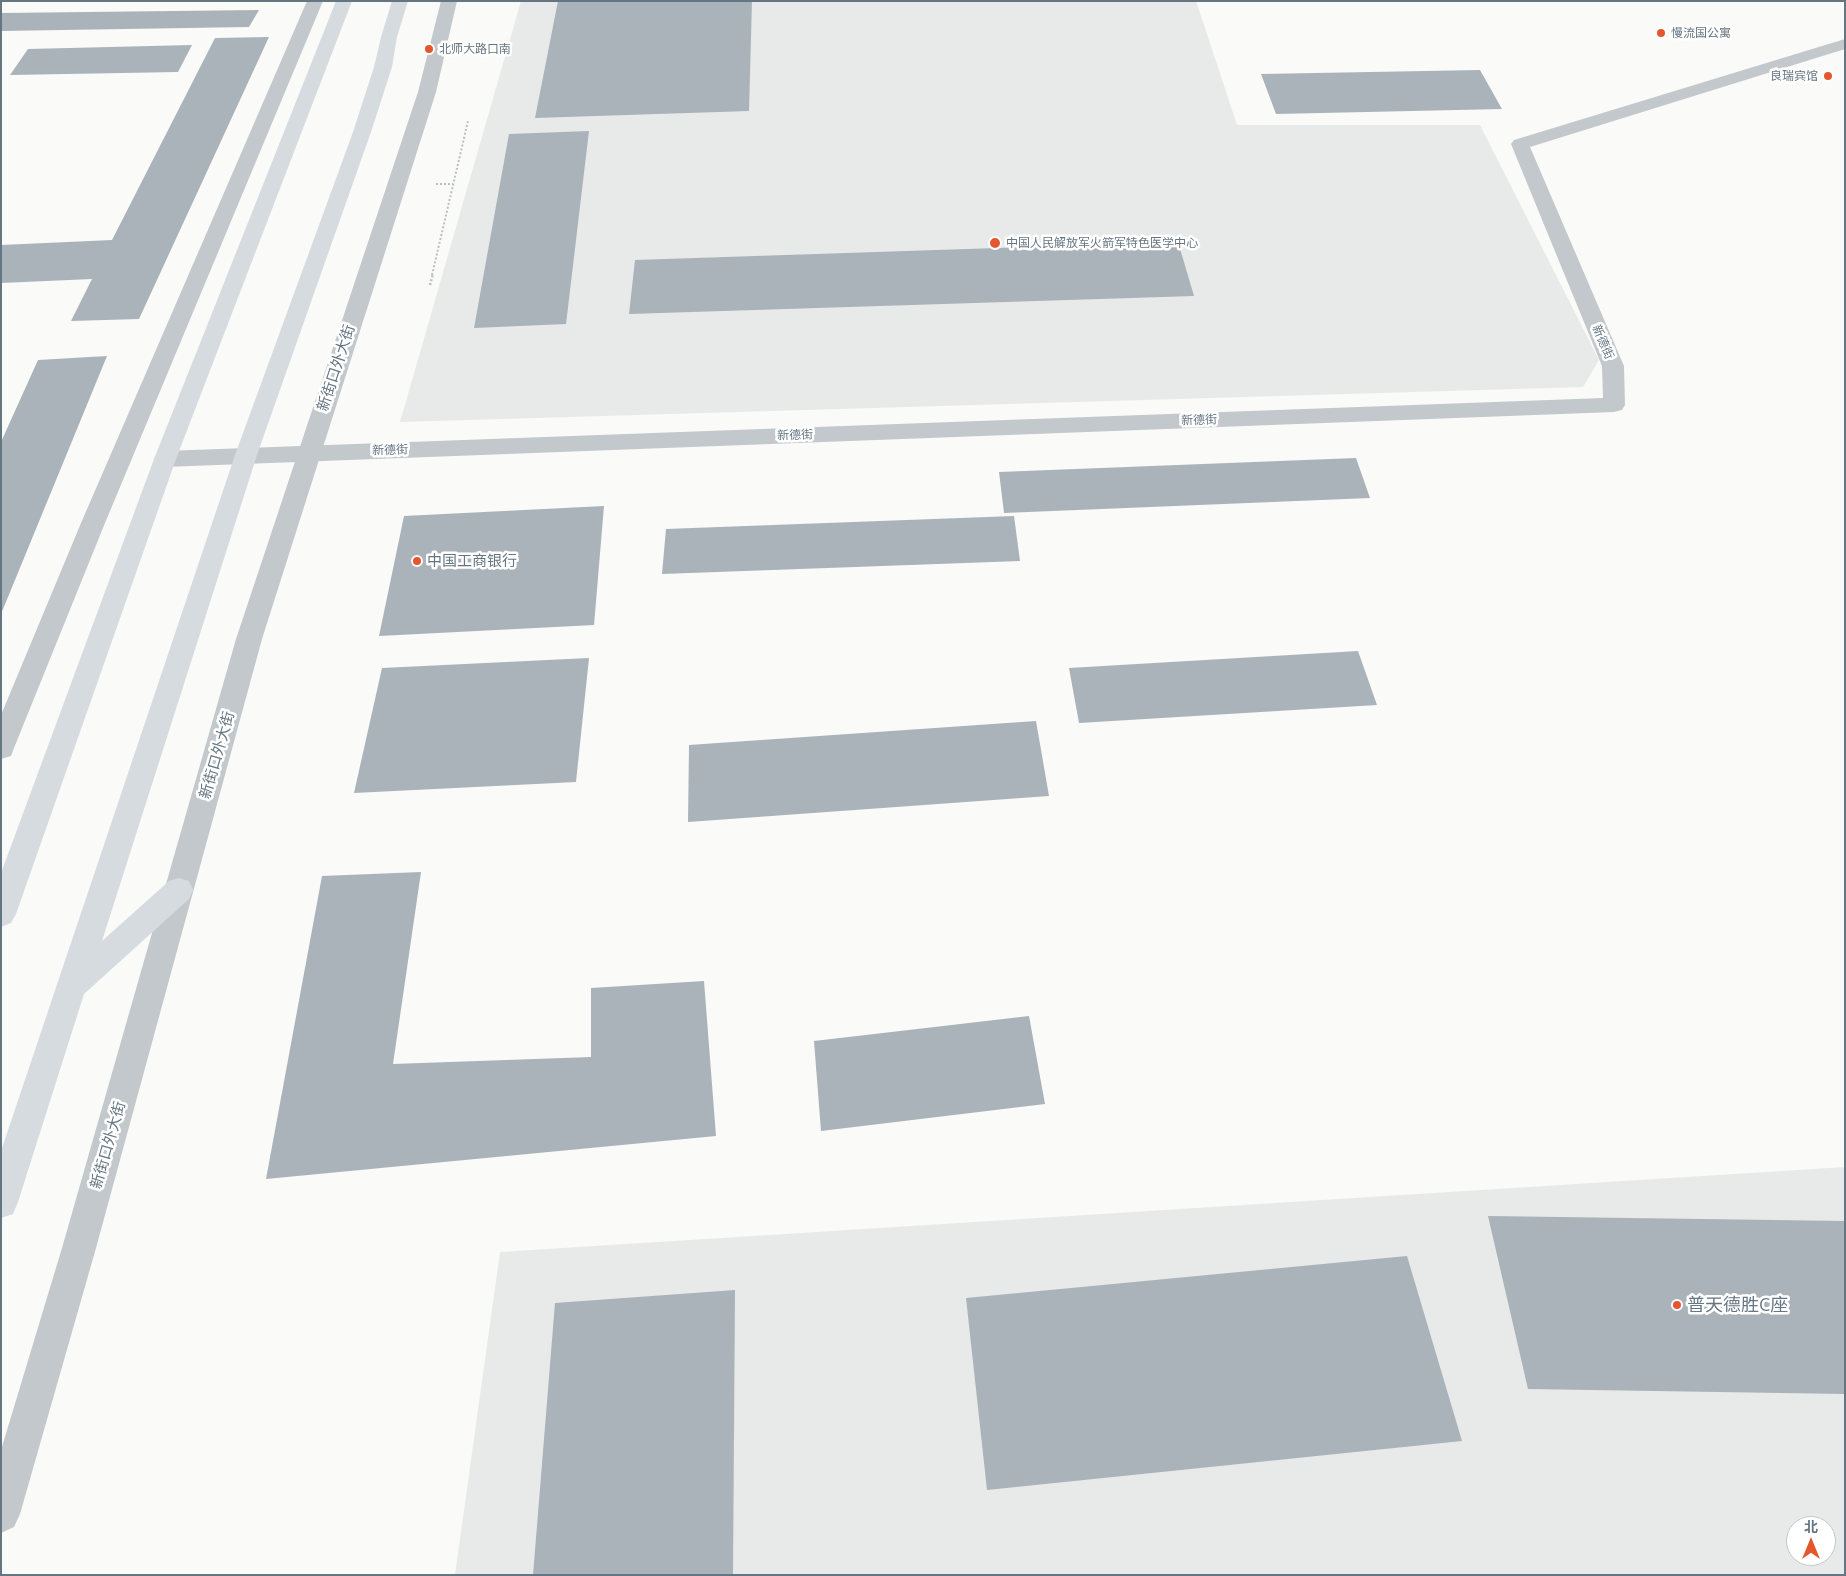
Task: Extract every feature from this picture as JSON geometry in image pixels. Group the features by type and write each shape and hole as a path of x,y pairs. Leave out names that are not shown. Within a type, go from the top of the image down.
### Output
{"main road":[{"path":"1,914 6,887 165,459 344,1"},
{"path":"1,1202 246,455 362,132 383,67 389,37 400,1"},
{"path":"72,986 179,890"}],"street":[{"path":"1,748 97,514 315,1"},
{"name":"新街口外大街","path":"1,1514 79,1248 249,639 427,92 449,1"},
{"name":"新德街","path":"165,459 1614,405 1613,366 1520,144 1845,44"}],"path":[{"path":"430,285 468,120"}],"shaded area":[{"name":"中国人民解放军火箭军特色医学中心","path":"521,1 1196,1 1237,125 1480,125 1599,360 1583,387 400,422"},
{"path":"1845,1167 1845,1575 455,1575 500,1252"}],"building":[{"path":"558,1 752,1 749,111 535,118"},
{"path":"259,10 249,27 1,31 1,13"},
{"path":"269,37 139,319 71,321 92,279 1,283 1,245 112,240 215,38"},
{"path":"192,45 178,72 10,75 28,49"},
{"path":"1480,70 1502,109 1276,114 1261,74"},
{"path":"589,131 566,324 474,328 509,134"},
{"path":"1178,242 1194,296 629,314 635,260"},
{"path":"107,356 1,614 1,442 38,360"},
{"path":"1356,458 1370,498 1004,513 999,472"},
{"path":"604,506 594,625 379,636 404,516"},
{"path":"1014,516 1020,561 662,574 666,529"},
{"path":"1358,651 1377,705 1079,723 1069,668"},
{"path":"589,658 576,782 354,793 382,668"},
{"path":"1036,721 1049,796 688,822 689,745"},
{"path":"421,872 393,1064 591,1057 591,988 704,981 716,1136 266,1179 322,876"},
{"path":"1029,1016 1045,1104 821,1131 814,1041"},
{"name":"普天德胜C座","path":"1488,1216 1845,1221 1845,1394 1528,1389"},
{"path":"1407,1256 1462,1441 987,1490 966,1298"},
{"path":"735,1290 733,1575 533,1575 555,1303"}],"place":[{"name":"慢流国公寓","path":"1661,33"},
{"name":"北师大路口南","path":"429,49"},
{"name":"良瑞宾馆","path":"1828,76"},
{"name":"中国人民解放军火箭军特色医学中心","path":"995,243"},
{"name":"中国工商银行","path":"417,561"},
{"name":"普天德胜C座","path":"1677,1305"}]}
